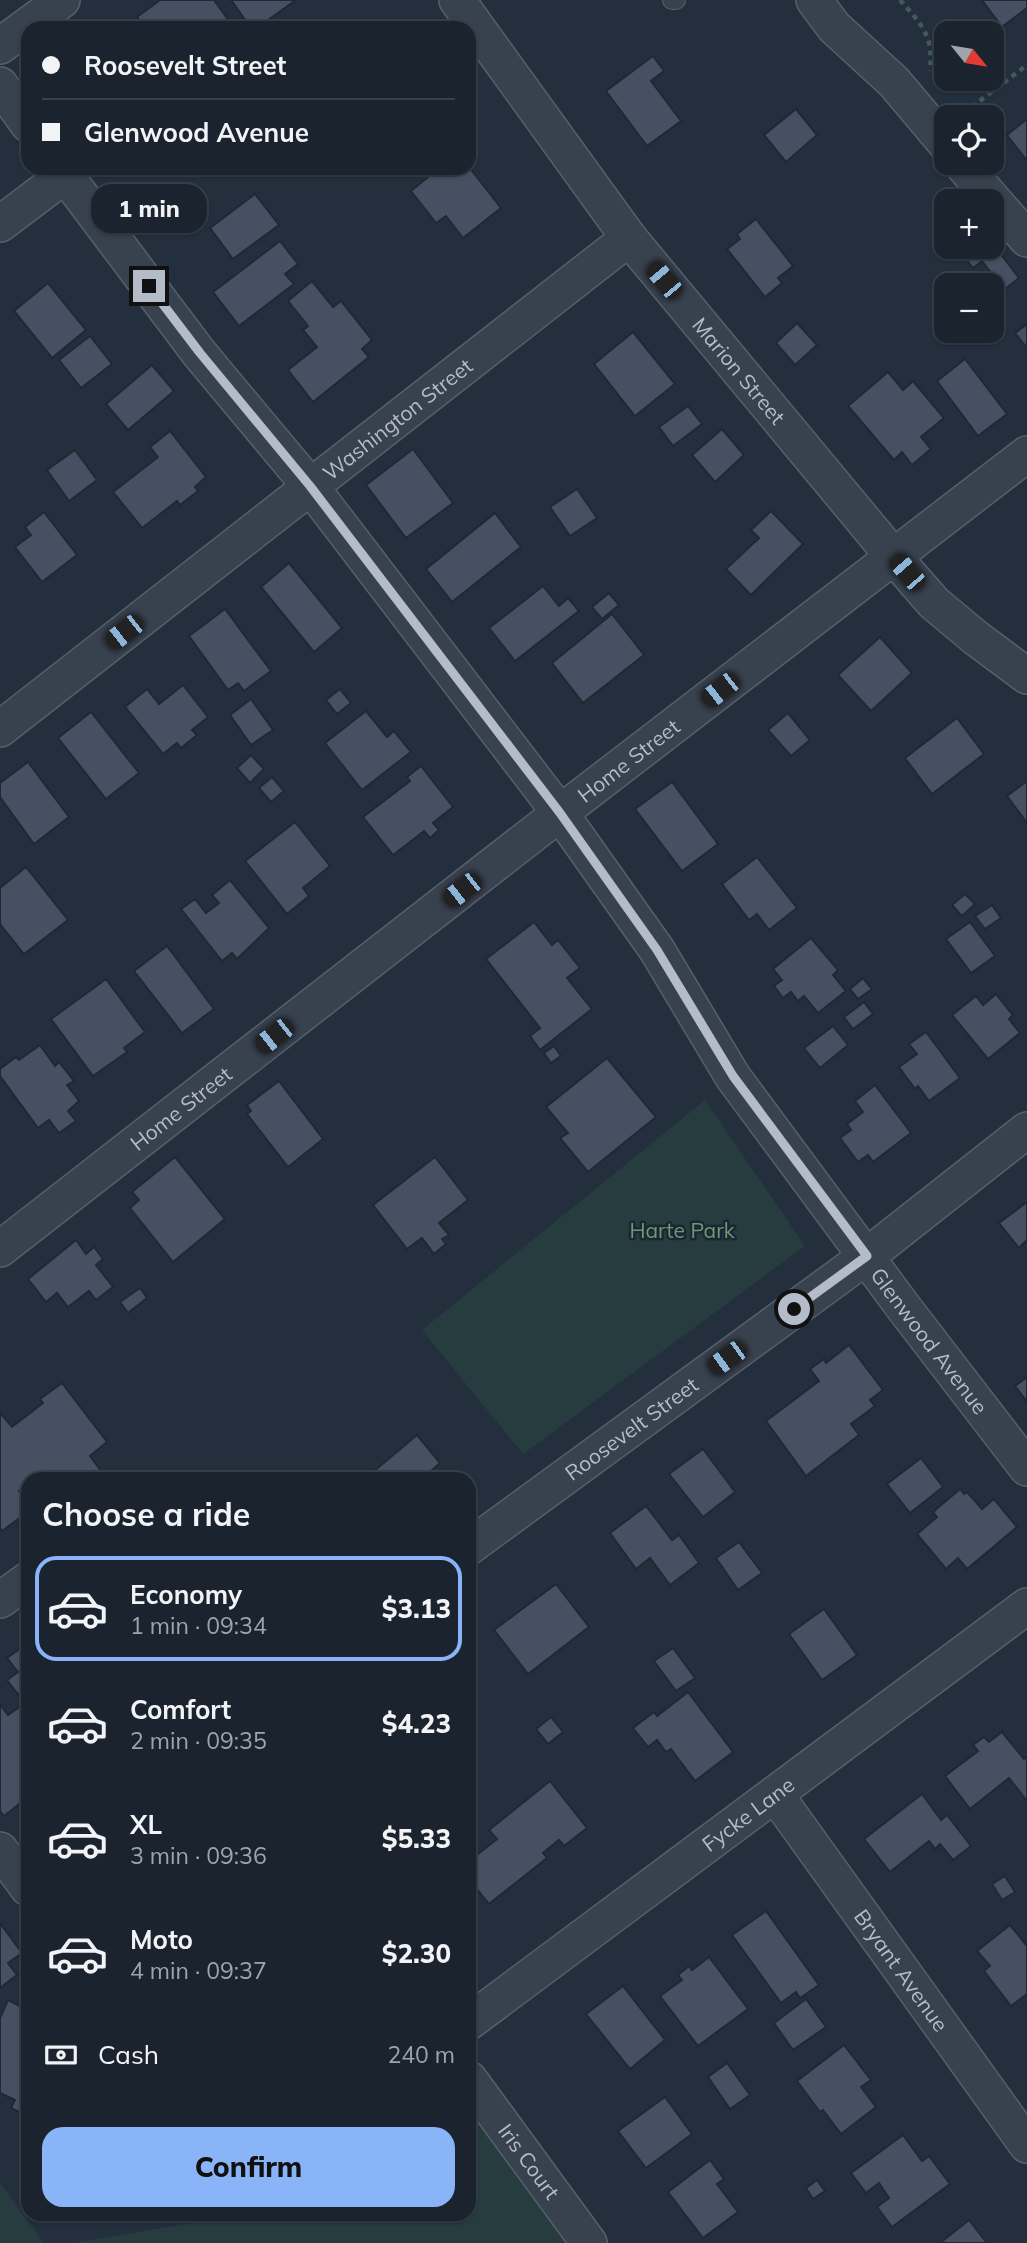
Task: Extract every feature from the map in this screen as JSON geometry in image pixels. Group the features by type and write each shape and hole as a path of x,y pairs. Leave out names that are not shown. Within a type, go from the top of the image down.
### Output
{"street":[{"path":"34,21 62,0"},
{"name":"Marion Street","path":"457,0 472,21"},
{"path":"814,0 834,27 894,82 934,130"},
{"name":"Marion Street","path":"476,26 629,238 893,556 934,603 1027,676"},
{"path":"0,46 21,30"},
{"path":"0,85 21,114"},
{"path":"0,224 59,175"},
{"name":"Glenwood Avenue","path":"65,175 200,353 310,486 560,813 657,950 733,1076 1027,1468"},
{"path":"971,175 1027,239"},
{"name":"Washington Street","path":"0,729 629,238"},
{"name":"Home Street","path":"0,1249 1027,454"},
{"name":"Roosevelt Street","path":"476,1542 867,1256 1027,1130"},
{"path":"0,1600 21,1585"},
{"name":"Fycke Lane","path":"476,2017 1027,1606"},
{"name":"Bryant Avenue","path":"775,1794 1027,2145"},
{"path":"0,1850 21,1878"},
{"name":"Iris Court","path":"476,2088 589,2243"}],"path":[{"path":"900,0 923,27 931,49 929,83 924,93 912,104"},
{"path":"974,105 1027,65"}],"green space":[{"name":"Harte Park","path":"705,1100 805,1246 523,1454 422,1330"},
{"path":"476,2091 589,2243 73,2243 203,2221 476,2221"},
{"path":"0,2183 21,2212 21,2221 28,2221 44,2243 0,2243"}],"building":[{"path":"160,0 214,0 229,21 140,21 137,17"},
{"path":"231,0 296,0 267,21 246,21"},
{"path":"982,0 1027,0 1027,8 1004,25 1004,21 998,21"},
{"path":"653,56 664,71 651,81 681,121 647,146 606,91"},
{"path":"796,109 817,135 786,162 764,135"},
{"path":"1027,119 1027,161 1007,135"},
{"path":"430,175 475,175 501,208 463,238 446,216 436,223 411,191"},
{"path":"255,194 279,225 233,259 210,228"},
{"path":"756,219 793,266 778,278 782,283 765,297 727,249 740,239 737,234"},
{"path":"280,241 298,264 285,274 294,284 239,326 213,292"},
{"path":"1004,258 1019,278 1004,290 1004,273 991,273 982,261 973,268 966,259"},
{"path":"312,281 333,307 341,301 372,340 362,349 369,357 313,402 288,370 317,347 303,330 308,326 288,301"},
{"path":"48,283 86,330 52,358 14,311"},
{"path":"797,323 817,345 795,365 776,343"},
{"path":"1027,324 1027,348 1015,333"},
{"path":"633,332 675,384 635,416 594,364"},
{"path":"90,336 112,364 81,388 59,360"},
{"path":"965,359 1007,414 978,436 937,381"},
{"path":"152,365 174,391 128,430 106,404"},
{"path":"888,372 903,390 913,381 944,418 921,437 931,449 912,465 902,452 894,460 848,406"},
{"path":"688,406 702,424 673,446 659,427"},
{"path":"722,429 744,455 715,482 692,455"},
{"path":"170,431 206,477 195,487 198,491 180,505 177,501 142,528 113,492 158,457 150,447"},
{"path":"413,449 453,503 406,538 366,485"},
{"path":"75,450 97,480 69,501 47,470"},
{"path":"577,489 597,518 570,536 550,507"},
{"path":"771,511 803,544 751,595 726,569 759,538 751,530"},
{"path":"44,512 77,555 42,582 15,547 31,535 25,527"},
{"path":"495,513 521,547 452,602 426,569"},
{"path":"289,563 342,628 314,652 261,587"},
{"path":"543,586 559,606 568,598 579,611 515,661 489,628"},
{"path":"609,593 619,605 602,619 592,607"},
{"path":"225,609 271,671 244,691 238,683 228,690 189,636"},
{"path":"612,614 644,655 583,703 552,663"},
{"path":"880,637 912,673 871,711 838,675"},
{"path":"183,685 208,717 192,730 197,735 181,748 177,743 163,754 125,707 147,689 159,704"},
{"path":"340,689 351,703 337,714 326,700"},
{"path":"251,699 273,730 251,745 230,715"},
{"path":"366,711 387,737 394,731 411,752 362,790 325,743"},
{"path":"91,712 139,773 106,799 58,738"},
{"path":"788,713 810,740 791,756 768,730"},
{"path":"957,718 984,754 932,794 905,758"},
{"path":"251,755 264,769 250,783 237,768"},
{"path":"28,762 69,817 34,844 0,797 0,783"},
{"path":"421,766 453,807 433,823 439,830 430,838 424,831 393,855 363,817 410,781 407,777"},
{"path":"272,777 284,791 271,802 259,788"},
{"path":"1027,781 1027,823 1007,796"},
{"path":"672,782 718,844 682,871 635,809"},
{"path":"295,822 330,866 303,888 309,896 287,914 245,861"},
{"path":"757,857 797,908 769,930 757,914 749,920 722,884"},
{"path":"26,867 68,920 24,954 0,924 0,888"},
{"path":"230,880 269,928 237,959 232,953 222,961 181,909 195,899 206,913 219,903 212,895"},
{"path":"965,894 975,904 962,916 952,905"},
{"path":"992,905 1001,918 985,929 975,916"},
{"path":"534,922 552,945 558,940 580,968 567,978 592,1009 540,1050 530,1036 540,1028 486,959"},
{"path":"970,922 995,956 971,973 946,939"},
{"path":"811,938 838,970 833,975 846,991 818,1013 804,996 798,1001 791,992 783,998 774,986 782,980 773,969"},
{"path":"167,946 214,1009 182,1033 134,971"},
{"path":"863,978 872,989 858,999 850,989"},
{"path":"106,979 145,1032 124,1048 127,1052 93,1076 51,1019"},
{"path":"996,994 1013,1015 1009,1019 1020,1033 988,1059 952,1015 976,996 983,1005"},
{"path":"864,1002 873,1014 853,1029 844,1017"},
{"path":"833,1026 848,1045 820,1068 804,1048"},
{"path":"926,1032 960,1078 929,1101 918,1086 915,1089 899,1067 917,1054 909,1044"},
{"path":"40,1045 55,1066 59,1062 74,1081 67,1085 79,1101 68,1111 76,1121 59,1133 49,1120 38,1128 0,1076 0,1069"},
{"path":"554,1046 561,1056 551,1063 544,1053"},
{"path":"607,1058 656,1117 588,1172 560,1138 568,1133 546,1107"},
{"path":"279,1081 323,1139 288,1167 247,1114 251,1111 247,1105"},
{"path":"875,1085 911,1133 873,1162 868,1155 858,1162 840,1138 851,1130 847,1124 863,1112 855,1101"},
{"path":"175,1157 225,1219 173,1262 130,1208 139,1200 132,1192"},
{"path":"435,1157 468,1200 439,1223 449,1235 442,1239 446,1244 434,1254 422,1238 407,1249 373,1205"},
{"path":"1027,1202 1027,1240 1019,1248 999,1223"},
{"path":"76,1240 86,1254 94,1247 103,1259 96,1265 113,1287 96,1300 89,1291 68,1307 57,1293 46,1302 28,1279"},
{"path":"140,1288 147,1298 128,1313 120,1302"},
{"path":"849,1345 883,1390 870,1400 875,1406 851,1424 859,1435 806,1476 766,1421 819,1381 810,1369 824,1359 826,1363"},
{"path":"1027,1377 1027,1402 1015,1386"},
{"path":"62,1383 107,1442 90,1456 102,1472 21,1472 21,1517 2,1531 0,1413 12,1427 43,1403 40,1399"},
{"path":"417,1435 440,1463 430,1472 373,1472"},
{"path":"703,1449 735,1492 703,1517 669,1474"},
{"path":"921,1458 943,1487 910,1513 887,1484"},
{"path":"960,1489 964,1494 967,1492 982,1509 994,1499 1017,1527 967,1569 958,1558 946,1569 917,1534 937,1517 933,1512"},
{"path":"646,1506 672,1540 679,1535 699,1563 670,1585 650,1558 636,1569 610,1533"},
{"path":"739,1542 762,1573 738,1590 716,1558"},
{"path":"556,1584 589,1627 528,1674 494,1630"},
{"path":"824,1609 857,1655 822,1680 789,1634"},
{"path":"21,1648 21,1698 7,1680 18,1672 7,1658"},
{"path":"673,1648 695,1678 676,1691 654,1661"},
{"path":"688,1692 733,1752 695,1781 671,1749 666,1752 657,1740 648,1747 633,1728 654,1712 657,1716"},
{"path":"0,1704 8,1715 21,1706 21,1803 4,1816 0,1811"},
{"path":"551,1717 563,1732 548,1744 536,1729"},
{"path":"1002,1732 1024,1759 1027,1757 1027,1801 1009,1778 970,1809 945,1776 978,1751 973,1745 984,1737 989,1742"},
{"path":"550,1781 587,1828 564,1846 559,1840 543,1853 547,1858 489,1904 476,1888 476,1856 497,1839 489,1830"},
{"path":"922,1794 941,1820 947,1815 971,1846 953,1860 940,1844 935,1849 929,1841 890,1872 864,1839"},
{"path":"1005,1876 1015,1892 1002,1900 992,1884"},
{"path":"766,1911 819,1985 800,1998 796,1992 781,2003 732,1935"},
{"path":"0,1923 21,1954 8,1963 17,1975 0,1988"},
{"path":"1010,1925 1027,1946 1027,1994 1011,2006 984,1971 990,1966 977,1951"},
{"path":"709,1957 748,2009 698,2046 660,1996 682,1980 678,1975 689,1966 692,1970"},
{"path":"623,1986 665,2040 630,2069 586,2014"},
{"path":"806,1999 826,2027 793,2050 774,2023"},
{"path":"8,2000 21,2006 21,2113 11,2108 15,2100 0,2093 0,2018"},
{"path":"844,2045 871,2080 861,2087 876,2107 841,2134 823,2110 820,2112 797,2081"},
{"path":"727,2063 750,2095 730,2109 708,2077"},
{"path":"665,2097 692,2134 646,2168 618,2131"},
{"path":"903,2135 922,2161 929,2156 950,2184 892,2227 877,2207 889,2198 879,2183 866,2193 851,2173"},
{"path":"710,2160 724,2179 717,2184 738,2212 703,2238 668,2192"},
{"path":"817,2180 825,2191 813,2199 806,2188"},
{"path":"969,2220 987,2243 940,2243"}],"route":[{"path":"149,286 200,353 310,486 560,813 657,950 733,1076 867,1256 794,1309"}]}
